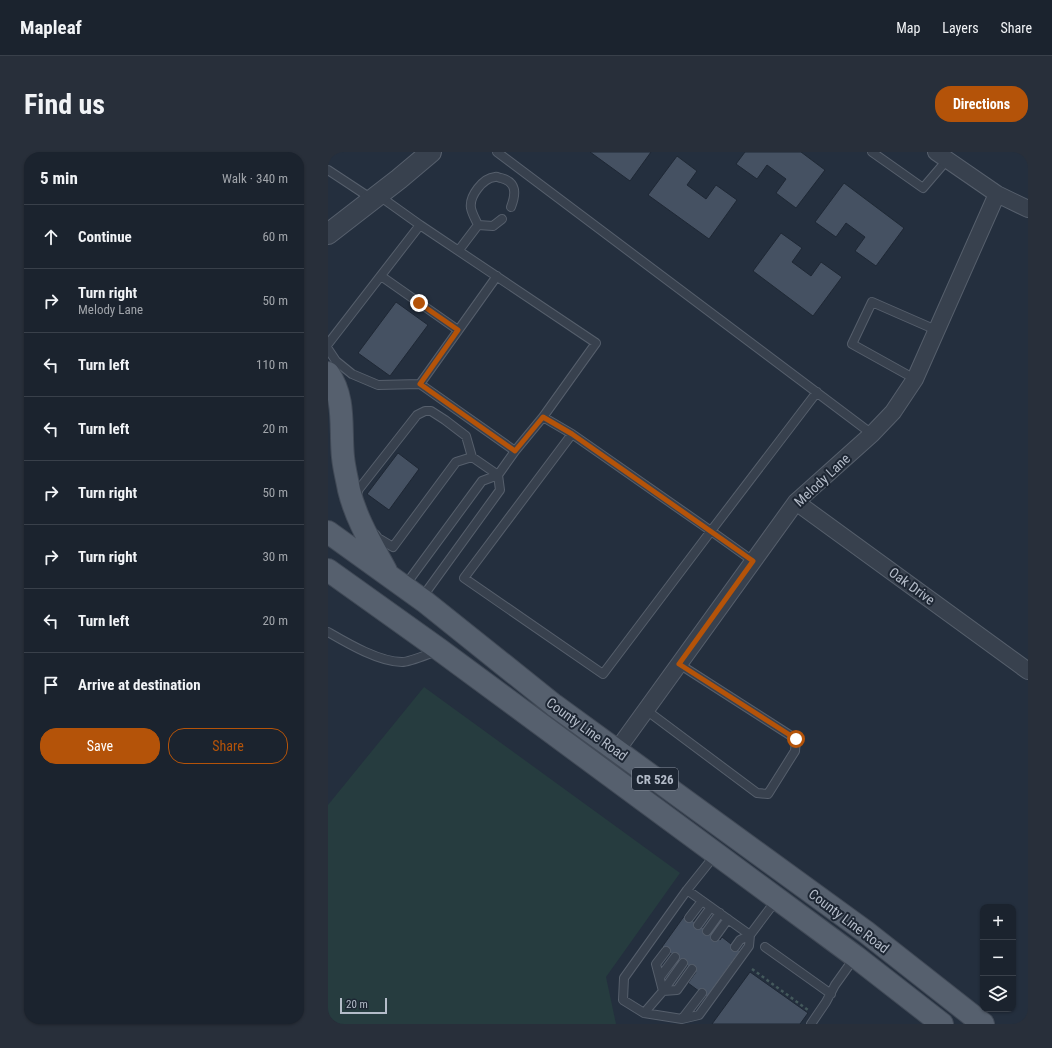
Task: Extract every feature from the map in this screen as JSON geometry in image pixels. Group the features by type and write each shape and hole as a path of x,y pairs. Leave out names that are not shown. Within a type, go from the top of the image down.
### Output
{"main road":[{"path":"328,373 339,394 342,418 343,457 349,491 359,520 405,587"},
{"name":"County Line Road","path":"328,532 405,587 554,706 617,750 866,932 983,1024"},
{"name":"County Line Road","path":"328,570 440,650 856,957 942,1024"}],"street":[{"path":"328,234 432,152"},
{"path":"941,156 997,194 1028,209"},
{"name":"Melody Lane","path":"617,750 796,502 872,434 893,412 915,379 997,194"},
{"name":"Oak Drive","path":"796,502 1028,671"}],"lane":[{"path":"497,152 872,434"},
{"path":"872,152 923,188 941,156"},
{"path":"328,170 375,197 459,250 596,343 543,417 515,451 498,475 482,481 405,587"},
{"path":"478,225 471,208 474,193 483,183 495,177 506,179 514,187 515,197 511,207"},
{"path":"478,225 493,226 502,219"},
{"path":"328,344 420,225"},
{"path":"459,250 478,225"},
{"path":"381,276 458,330"},
{"path":"420,384 497,276"},
{"path":"915,379 852,344 872,302 936,330"},
{"path":"328,349 336,361 352,374 378,385 420,384 515,451"},
{"path":"572,434 464,578 603,674 817,392"},
{"path":"405,587 500,490 498,475 472,456 466,436 431,411 425,411 417,415 359,489 356,495 356,503 364,521 378,538 393,547 456,462 472,456"},
{"path":"543,417 572,434 753,561"},
{"path":"328,632 363,651 402,662 440,650"},
{"path":"646,710 757,793 768,794 795,752 796,739 679,664"},
{"path":"716,855 687,890 624,978 623,1000 644,1012 682,1019 699,1015 749,946 750,935"},
{"path":"687,890 750,935"},
{"path":"735,947 740,940 750,935 777,899"},
{"path":"689,918 702,901"},
{"path":"698,925 711,907"},
{"path":"707,931 720,913"},
{"path":"715,937 728,919"},
{"path":"765,947 831,994"},
{"path":"663,991 656,964 666,950"},
{"path":"660,977 675,957"},
{"path":"811,1024 831,994 835,985 856,957"},
{"path":"644,1012 663,991 684,963"},
{"path":"663,991 677,990 692,969"},
{"path":"682,1019 702,993"}],"path":[{"path":"752,969 816,1016"}],"green space":[{"path":"424,687 680,873 606,977 616,1024 328,1024 328,805"}],"building":[{"path":"590,152 651,152 630,181"},
{"path":"745,152 801,152 825,170 796,208 776,193 786,179 767,165 757,179 736,164"},
{"path":"677,156 697,171 687,185 706,199 716,185 737,200 709,239 648,195"},
{"path":"844,183 904,228 876,266 855,251 865,237 846,223 836,237 815,222"},
{"path":"781,233 802,248 792,262 811,276 821,262 842,277 813,316 753,271"},
{"path":"396,302 428,325 390,376 358,353"},
{"path":"398,453 419,469 389,510 367,494"},
{"path":"685,915 720,940 722,937 740,951 707,997 688,983 696,972 662,947"},
{"path":"750,972 808,1013 800,1024 712,1024"}],"route":[{"path":"419,303 458,330 420,384 515,451 543,417 572,434 753,561 679,664 796,739"}]}
